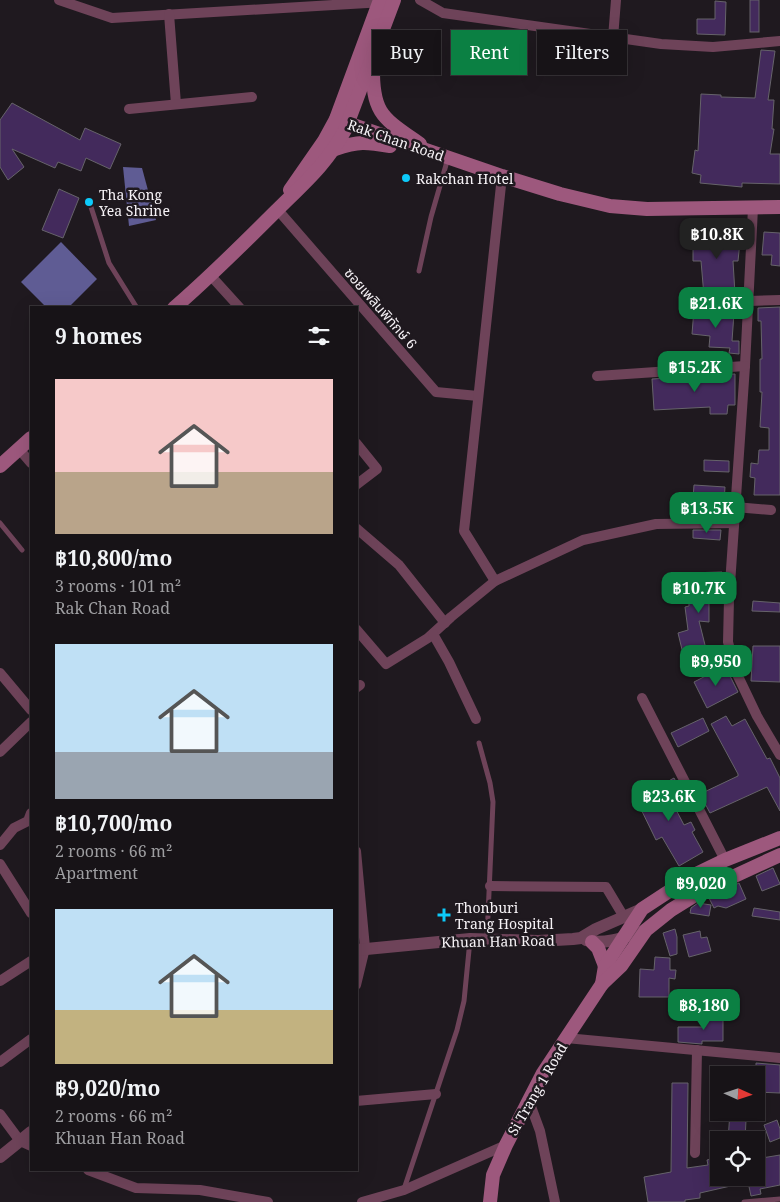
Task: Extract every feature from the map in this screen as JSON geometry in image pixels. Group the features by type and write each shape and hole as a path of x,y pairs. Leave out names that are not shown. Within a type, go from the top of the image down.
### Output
{"main road":[{"path":"379,30 387,1"},
{"path":"176,306 210,276 315,174 335,149 342,122 387,1"},
{"path":"278,210 324,141 342,122 372,57"},
{"path":"372,75 372,88 377,105 386,120 433,153"},
{"name":"Rak Chan Road","path":"342,122 502,176 560,194 610,206 647,209 780,207"},
{"path":"335,149 355,143 370,143 433,153"},
{"path":"0,466 30,439"},
{"name":"Khuan Han Road","path":"642,909 694,875 725,860 780,838"},
{"name":"Khuan Han Road","path":"646,930 671,910 700,892 780,855"},
{"name":"Si Trang 1 Road","path":"602,984 605,966 642,909"},
{"name":"Si Trang 1 Road","path":"490,1202 493,1176 506,1145 543,1073 602,984 621,966 646,930"},
{"path":"586,940 598,948 605,966"}],"street":[{"path":"59,0 112,18 387,1"},
{"path":"90,0 90,11"},
{"path":"420,0 443,13 559,30"},
{"path":"614,30 616,0"},
{"path":"169,14 176,104"},
{"path":"627,40 661,44 713,46 780,41"},
{"path":"129,109 252,97"},
{"path":"495,582 464,531 502,176"},
{"path":"753,208 728,642 736,672 757,716 780,755"},
{"name":"ซอยเพลินพิทักษ์ 6","path":"278,210 436,392 478,396"},
{"path":"210,276 238,306"},
{"path":"748,301 780,300"},
{"path":"597,376 745,366"},
{"path":"358,445 377,469 358,483"},
{"path":"19,449 30,462"},
{"path":"735,507 771,510"},
{"path":"358,632 386,664 433,634 495,582 583,540 656,524 734,523"},
{"path":"358,530 399,565 445,623"},
{"path":"433,634 449,662 476,719"},
{"path":"0,673 30,709"},
{"path":"642,698 725,860"},
{"path":"0,752 30,723"},
{"path":"0,845 14,828 28,821 30,816"},
{"path":"0,864 30,911"},
{"path":"490,886 606,887 624,917"},
{"path":"358,890 361,949 358,971"},
{"name":"Khuan Han Road","path":"586,940 596,929 642,909"},
{"name":"Khuan Han Road","path":"361,949 470,939 586,940 624,938 646,930"},
{"path":"0,980 30,962"},
{"path":"566,1038 780,1058"},
{"path":"0,1062 30,1040"},
{"path":"695,1153 697,1050"},
{"path":"358,1101 436,1094"},
{"path":"529,1101 540,1131 555,1202"},
{"path":"0,1114 26,1144 0,1157"},
{"path":"362,1202 404,1190 506,1145"},
{"path":"91,1171 136,1188 200,1190 268,1202"}],"lane":[{"path":"419,271 431,217 448,158"},
{"path":"91,207 109,263 135,306"},
{"path":"0,523 22,550"},
{"path":"479,743 493,802 487,939"},
{"path":"404,1190 457,1030 464,1001 470,939"},
{"path":"744,1202 780,1199"}],"shaded area":[{"path":"123,167 142,168 156,220 129,226"},
{"path":"61,242 97,279 70,306 45,306 21,282"}],"building":[{"path":"750,0 759,0 759,32 750,32"},
{"path":"715,1 726,2 725,35 697,34 697,19 715,19"},
{"path":"761,50 775,51 768,100 774,100 772,129 774,129 770,154 780,154 780,184 742,183 742,187 700,183 701,175 692,173 695,150 698,151 701,94 721,95 721,97 755,98"},
{"path":"12,103 80,140 85,128 121,144 110,169 86,158 81,171 58,162 55,168 12,149 24,167 8,180 0,167 0,120"},
{"path":"59,189 79,198 63,238 42,230"},
{"path":"715,229 741,232 738,261 733,261 735,294 704,296 701,261 693,261 693,232 715,232"},
{"path":"764,232 780,233 780,266 771,265 772,255 762,255"},
{"path":"780,307 780,495 754,495 755,478 750,477 751,463 758,464 759,450 769,450 769,428 760,427 762,392 760,392 760,359 762,359 761,321 758,321 758,308"},
{"path":"694,309 734,313 732,341 739,341 739,354 729,353 730,348 709,347 710,336 692,334"},
{"path":"735,374 735,405 728,405 727,414 710,414 710,407 654,410 652,379"},
{"path":"704,460 729,461 729,472 704,471"},
{"path":"694,485 725,487 723,516 695,517 695,515 680,514 681,497 693,498"},
{"path":"693,530 721,530 720,540 693,538"},
{"path":"722,572 722,598 709,599 709,622 699,621 709,661 686,666 678,633 688,630 685,607 689,606 688,573"},
{"path":"753,601 780,603 780,612 752,611"},
{"path":"753,646 780,646 780,682 751,681"},
{"path":"725,666 738,692 707,708 694,682"},
{"path":"726,716 732,726 745,719 767,759 770,758 780,778 780,811 767,787 710,813 700,794 738,776 711,724"},
{"path":"703,718 709,731 678,747 671,733"},
{"path":"674,778 682,793 671,800 684,825 691,822 695,830 692,832 703,852 679,866 662,837 656,840 636,799"},
{"path":"773,868 780,884 762,891 756,876"},
{"path":"739,883 746,899 726,908 718,906 714,908 709,898"},
{"path":"698,903 711,905 709,916 690,913 691,908"},
{"path":"754,908 780,912 780,920 752,916"},
{"path":"675,929 677,954 670,956 663,933"},
{"path":"700,931 701,938 707,937 711,951 689,957 683,935"},
{"path":"655,957 670,958 670,970 676,970 675,979 669,978 669,997 639,997 640,969 654,970"},
{"path":"705,1014 723,1014 723,1041 702,1041 702,1044 678,1042 678,1027 705,1027"},
{"path":"756,1063 780,1065 780,1093 765,1092 765,1066 756,1066"},
{"path":"672,1083 688,1083 687,1168 708,1165 707,1160 710,1159 710,1186 731,1186 700,1193 700,1198 685,1200 685,1202 648,1202 644,1177 671,1172"},
{"path":"777,1120 780,1138 770,1142 764,1125"},
{"path":"729,1121 746,1121 745,1131 729,1131"},
{"path":"780,1155 780,1185 760,1189 761,1194 751,1196 749,1186 765,1186 765,1158"}],"place":[{"name":"Rakchan Hotel","path":"406,178"},
{"name":"Tha Kong Yea Shrine","path":"89,202"},
{"name":"Thonburi Trang Hospital","path":"444,915"}]}
